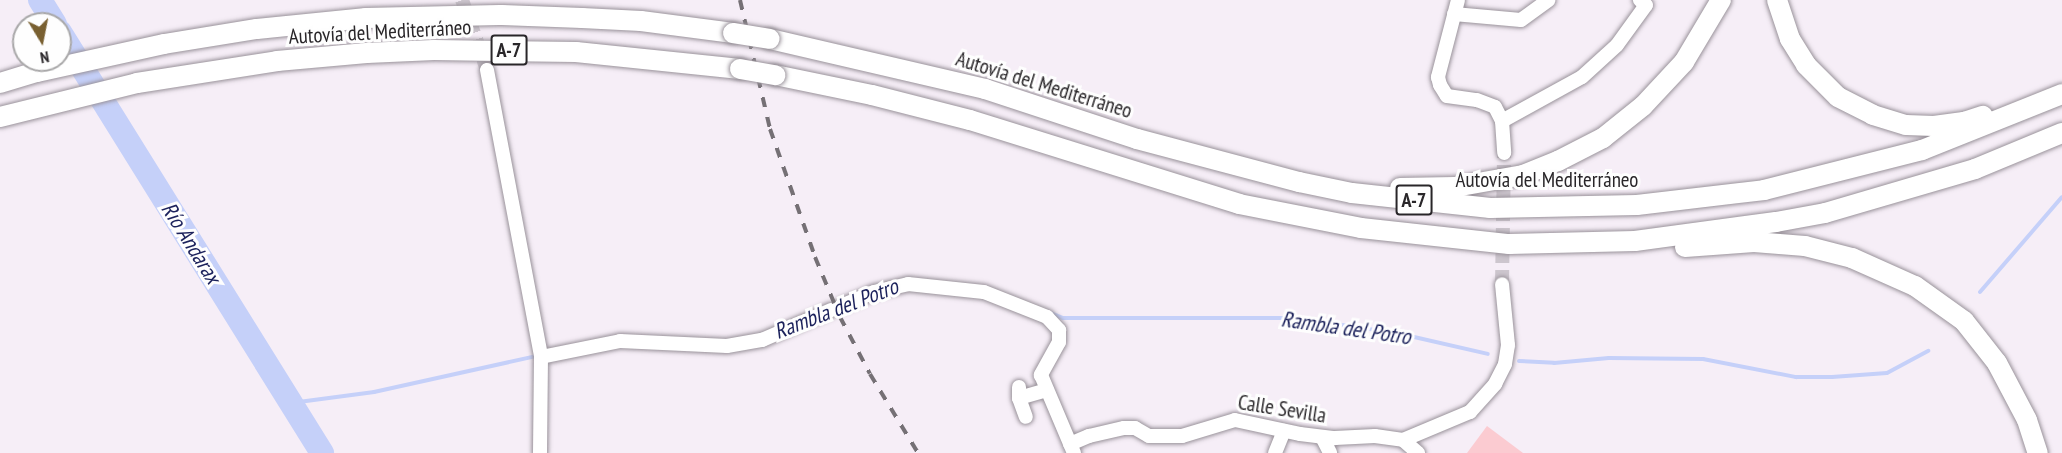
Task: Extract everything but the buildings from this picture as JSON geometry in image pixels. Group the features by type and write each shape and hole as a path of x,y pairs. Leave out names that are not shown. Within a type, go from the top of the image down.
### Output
{"highway":[{"path":"1352,193 1385,187 1418,188 1485,183 1523,175 1558,162 1603,138 1643,106 1684,62 1721,0"},
{"path":"1777,0 1790,39 1806,65 1838,97 1873,115 1906,125 1935,126 1964,122 2008,108 2044,102"},
{"name":"Autovía del Mediterráneo","path":"0,83 115,54 257,29 366,18 502,15 641,21 770,39 975,87 1224,164 1352,193 1490,208 1576,208 1700,199 1764,190 1922,150 2062,94"},
{"name":"Autovía del Mediterráneo","path":"0,117 137,83 277,61 423,51 500,50 623,56 740,69 852,90 959,117 1189,189 1309,219 1411,235 1509,244 1635,241 1825,213 1975,169 2062,133"},
{"path":"1635,241 1676,248 1754,242 1805,246 1852,258 1915,286 1964,321 1997,363 2026,420 2038,453"}],"street":[{"path":"1458,0 1438,77 1440,85 1447,96 1477,100 1495,107 1502,121 1504,153"},
{"path":"1454,14 1521,20 1549,0"},
{"path":"1502,121 1582,77 1617,45 1646,5 1640,0"},
{"path":"487,70 541,357 540,453"},
{"path":"541,357 620,341 727,346 762,340 874,292 908,284 984,292 1047,317 1059,330 1059,342 1041,375 1072,448"},
{"path":"1418,453 1403,440 1470,412 1495,384 1505,364 1508,345 1502,284"},
{"path":"1026,417 1019,393 1047,390"},
{"name":"Calle Sevilla","path":"1072,448 1089,436 1124,428 1135,429 1149,436 1182,436 1204,427 1235,420 1322,437 1375,436 1403,440"},
{"path":"1275,453 1284,431"},
{"path":"1322,437 1330,453"}],"shaded area":[{"path":"1487,426 1523,453 1467,453"}],"waterway":[{"name":"Río Andarax","path":"40,0 48,12"},
{"name":"Río Andarax","path":"72,51 322,453"},
{"name":"Rambla del Potro","path":"1980,292 2062,197"},
{"name":"Rambla del Potro","path":"1051,313 1063,318 1297,318 1401,334 1488,354"},
{"name":"Rambla del Potro","path":"1519,361 1554,363 1609,358 1703,359 1796,377 1832,377 1887,373 1928,351"},
{"name":"Rambla del Potro","path":"291,403 374,392 537,356"}],"tunnel":[{"path":"462,0 487,70"},
{"path":"1502,284 1504,153"}],"railway":[{"path":"740,0 770,129 815,257 840,317 870,374 918,453"}]}
